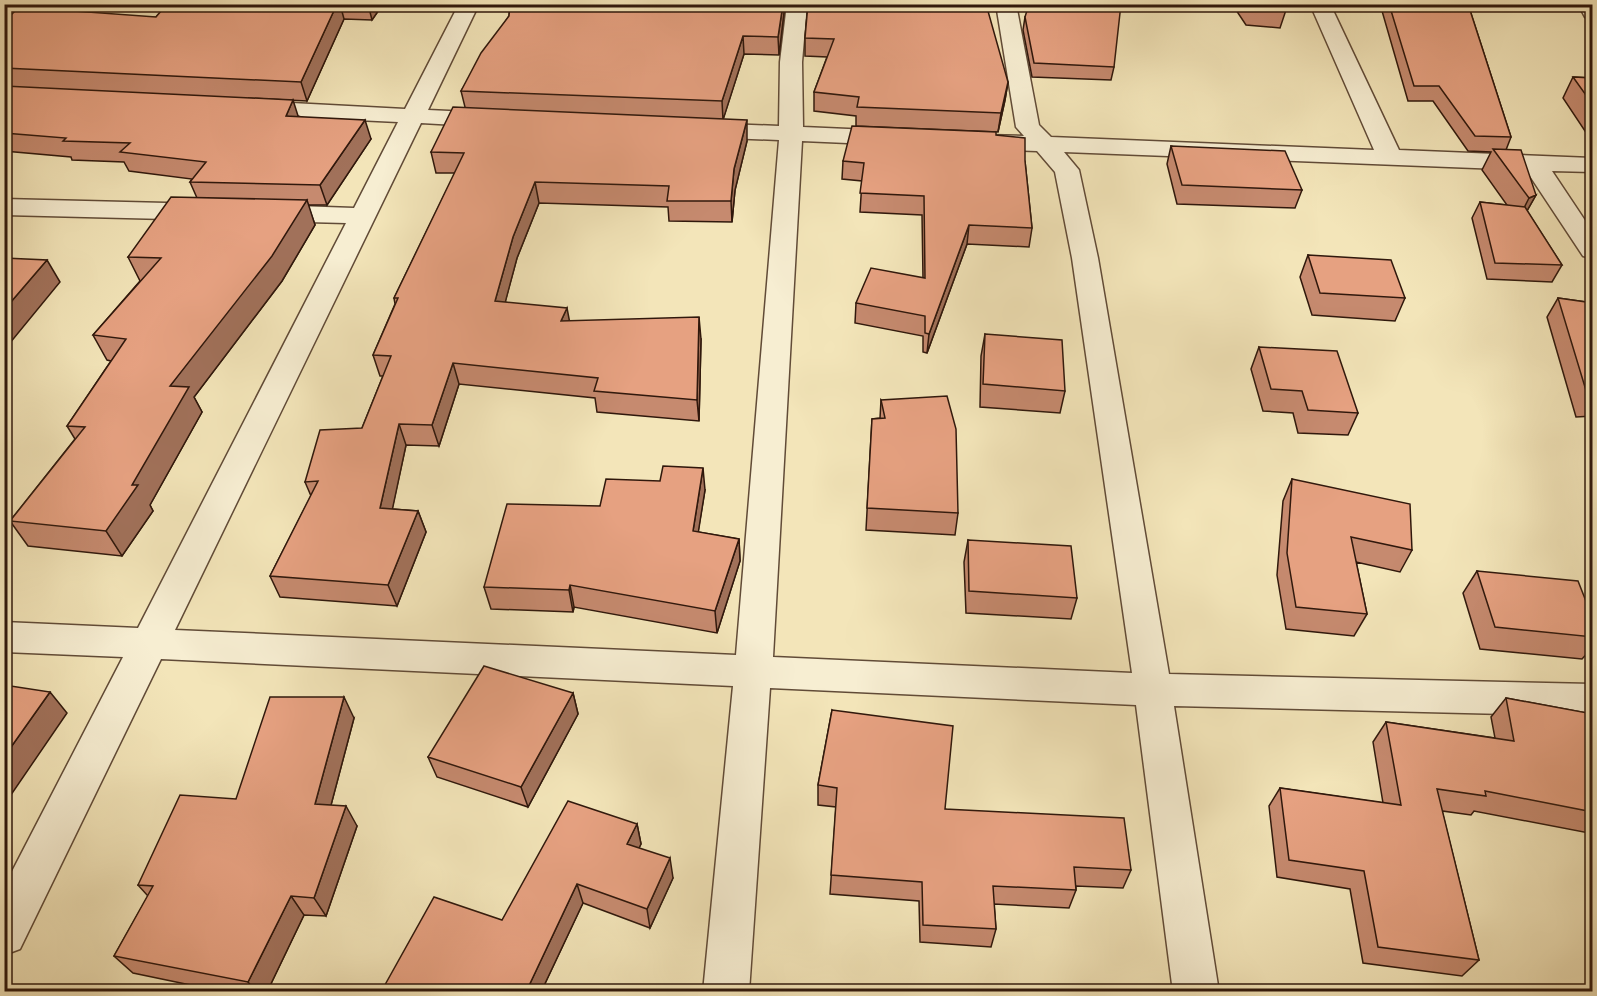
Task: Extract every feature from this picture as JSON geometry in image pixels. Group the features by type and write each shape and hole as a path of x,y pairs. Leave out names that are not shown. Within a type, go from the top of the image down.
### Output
{"street":[{"path":"4,934 469,4"},
{"path":"726,992 753,671 791,134 791,62 796,4"},
{"path":"1006,4 1028,127 1067,170 1080,236 1153,690 1196,992"},
{"path":"1320,4 1390,158"},
{"path":"1588,4 1593,13"},
{"path":"233,107 517,122"},
{"path":"677,129 918,139"},
{"path":"952,140 1593,165"},
{"path":"1534,163 1593,250"},
{"path":"4,207 365,216"},
{"path":"4,637 1153,690 1593,700"}],"building":[{"path":"167,4 337,4 301,82 4,68 4,20 19,7 156,17"},
{"path":"510,4 783,4 778,37 743,36 722,101 461,91 481,53 509,16"},
{"path":"808,4 986,4 1008,82 1001,113 857,107 859,97 814,92 834,39 805,38"},
{"path":"1029,4 1121,4 1114,67 1034,63 1025,17"},
{"path":"1249,4 1285,4 1286,10 1251,7"},
{"path":"1389,4 1468,4 1511,137 1475,136 1439,86 1414,86"},
{"path":"1573,77 1593,78 1593,105"},
{"path":"4,86 293,100 286,116 365,120 320,185 190,182 206,162 120,152 130,143 63,141 66,138 4,133"},
{"path":"453,107 747,120 734,169 731,201 667,201 669,186 535,182 513,237 495,301 567,308 561,321 699,317 697,400 594,391 598,378 453,363 432,425 399,424 380,508 418,511 388,585 270,576 318,481 305,482 320,430 362,428 391,356 373,355 398,298 394,298 464,153 431,152"},
{"path":"852,126 996,132 996,135 1025,138 1032,228 969,225 929,334 925,333 925,316 856,303 871,268 925,278 924,196 860,193 864,163 843,161"},
{"path":"1171,146 1285,151 1302,190 1182,185"},
{"path":"1493,149 1521,150 1536,195 1529,198"},
{"path":"171,197 307,200 272,256 170,386 189,387 132,485 138,485 106,531 10,521 85,427 67,426 126,339 93,335 161,258 128,257"},
{"path":"1480,202 1525,207 1562,265 1495,263"},
{"path":"1308,255 1391,260 1405,298 1320,293"},
{"path":"4,258 47,260 4,310"},
{"path":"1558,298 1593,303 1593,397 1588,397"},
{"path":"985,334 1062,340 1065,391 983,384"},
{"path":"1259,347 1337,351 1358,413 1308,410 1302,391 1271,389"},
{"path":"947,396 956,429 958,513 867,508 872,419 885,418 881,400"},
{"path":"663,466 703,468 693,531 739,539 715,611 570,585 569,590 484,587 507,504 600,506 606,479 660,481"},
{"path":"1292,479 1410,504 1412,550 1351,537 1367,614 1296,607 1287,553"},
{"path":"968,540 1071,546 1077,598 969,591"},
{"path":"1477,571 1578,581 1593,619 1593,637 1495,627"},
{"path":"484,666 573,693 521,787 428,757"},
{"path":"4,685 50,692 4,757"},
{"path":"270,697 344,697 315,804 346,806 314,898 291,896 248,982 114,956 153,886 138,885 180,795 236,799"},
{"path":"1506,698 1593,714 1593,812 1485,791 1486,796 1437,789 1479,960 1378,947 1364,871 1289,860 1280,788 1401,805 1386,722 1514,741"},
{"path":"832,710 953,726 945,809 1124,818 1131,870 1074,867 1076,890 993,886 996,929 923,925 922,882 831,875 837,788 818,785"},
{"path":"568,801 637,824 627,844 670,858 647,909 577,884 526,992 381,992 434,897 502,920"}]}
